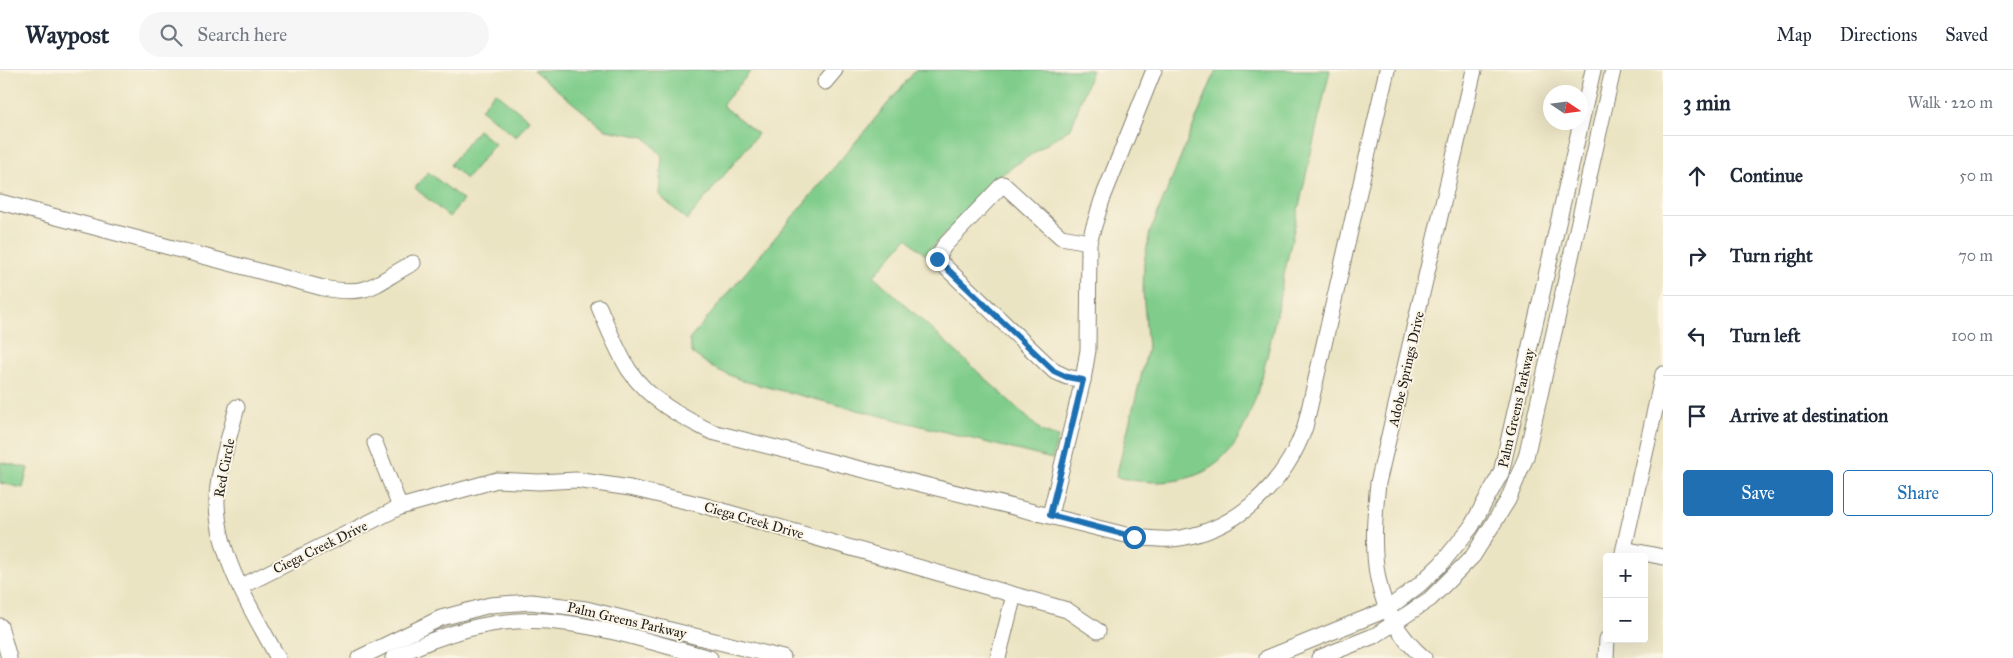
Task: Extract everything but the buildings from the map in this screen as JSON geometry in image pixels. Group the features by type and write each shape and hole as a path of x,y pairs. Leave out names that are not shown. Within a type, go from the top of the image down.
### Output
{"street":[{"path":"1050,515 1083,380 1088,350 1089,242 1102,200 1154,70"},
{"path":"599,307 630,370 654,397 684,418 712,432 1134,537 1172,539 1211,530 1252,506 1276,480 1297,450 1305,427 1387,70"},
{"name":"Adobe Springs Drive","path":"1424,658 1394,623 1386,610 1375,564 1374,527 1378,483 1474,70"},
{"name":"Palm Greens Parkway","path":"1267,658 1386,610 1419,585 1441,564 1471,527 1501,473 1592,70"},
{"name":"Palm Greens Parkway","path":"1320,658 1376,635 1430,599 1473,556 1508,500 1526,458 1613,70"},
{"path":"1083,380 1067,377 1054,371 937,259 944,246 1003,184 1061,237 1089,242"},
{"path":"0,202 348,293 365,291 414,263"},
{"path":"1623,553 1663,374"},
{"name":"Red Circle","path":"237,407 223,464 217,503 223,544 240,587 278,658"},
{"path":"375,443 400,507"},
{"name":"Ciega Creek Drive","path":"240,587 400,507 497,480 539,482 576,480 630,488 702,505 1067,610 1098,632"},
{"path":"1648,556 1663,558"},
{"path":"998,658 1014,595"},
{"name":"Palm Greens Parkway","path":"359,658 440,618 490,606 531,602 586,609 783,658"},
{"name":"Palm Greens Parkway","path":"393,658 413,653 445,636 502,622 546,621 589,627 710,658"},
{"path":"0,626 9,658"},
{"path":"405,634 413,653"},
{"path":"1606,658 1607,643"}],"green space":[{"path":"533,70 752,70 722,105 758,134 687,220 659,195 662,156 645,137 606,130"},
{"path":"916,70 1092,70 1071,128 999,176 925,255 907,238 874,276 1043,432 1058,437 1052,459 743,381 713,368 692,353 689,340"},
{"path":"1216,70 1330,70 1271,340 1247,420 1236,441 1223,458 1199,474 1172,481 1130,480 1116,477 1148,348 1143,292 1144,262 1150,232"},
{"path":"495,92 529,120 516,137 481,109"},
{"path":"478,130 495,144 466,179 450,165"},
{"path":"428,172 463,200 449,217 415,188"},
{"path":"0,462 28,468 23,488 0,483"}],"route":[{"path":"937,259 1054,371 1067,377 1083,380 1050,515 1134,537"}]}
